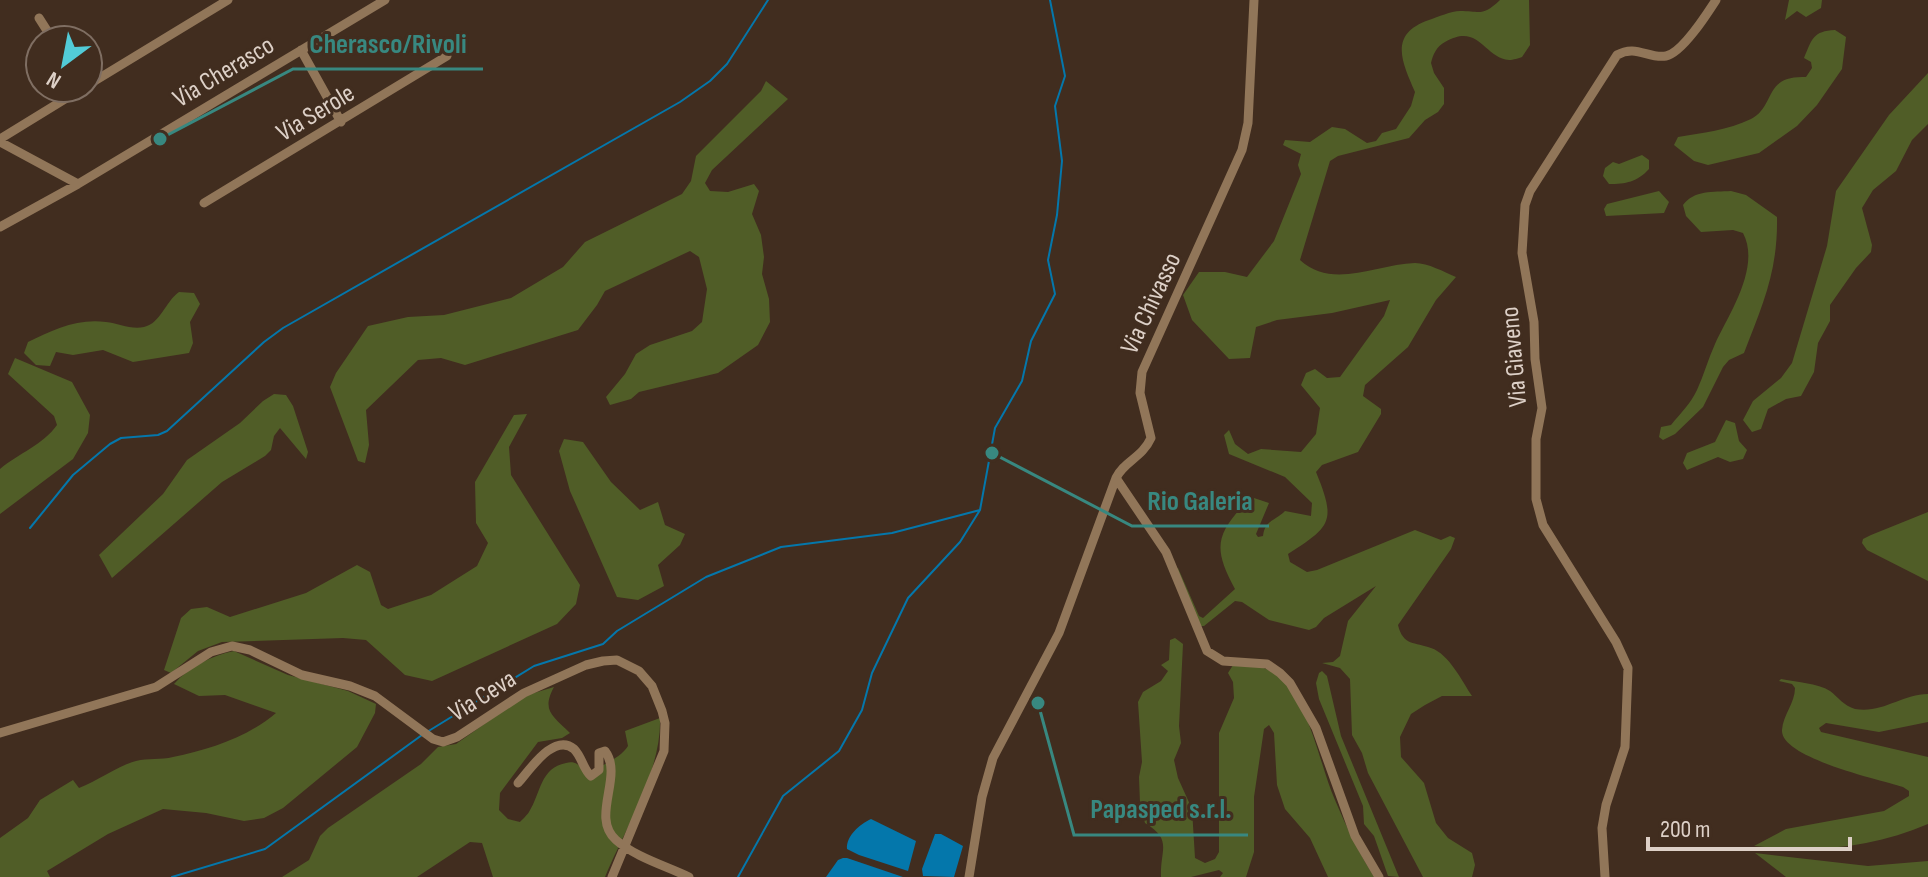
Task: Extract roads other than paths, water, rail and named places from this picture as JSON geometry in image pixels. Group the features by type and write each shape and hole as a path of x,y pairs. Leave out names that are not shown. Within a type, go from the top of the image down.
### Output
{"street":[{"path":"104,75 228,0"},
{"name":"Via Cherasco","path":"0,227 78,184 385,0"},
{"name":"Via Chivasso","path":"969,877 982,797 993,758 1059,633 1116,478 1121,469 1143,452 1151,438 1140,393 1142,372 1242,150 1248,123 1254,0"},
{"name":"Via Giaveno","path":"1605,877 1602,828 1606,805 1625,747 1628,668 1616,642 1543,525 1539,513 1536,439 1542,408 1535,359 1534,322 1522,253 1525,205 1527,195 1542,170 1617,55 1632,50 1659,56 1671,54 1701,23 1716,0"},
{"path":"39,18 43,24"},
{"path":"301,50 341,122"},
{"name":"Via Serole","path":"204,203 447,56"},
{"path":"57,104 0,140 78,184"},
{"path":"1116,478 1166,552 1207,651 1223,661 1267,664 1290,683 1316,728 1355,836 1379,877"},
{"name":"Via Ceva","path":"0,733 156,687 202,657 232,646 250,650 302,675 362,690 388,704 430,738 443,742 457,737 524,693 586,665 610,660 634,668 648,680 662,711 665,736 662,757 612,877"},
{"path":"518,783 544,755 559,745 575,750 591,776 599,770 599,753 605,751 610,769 606,807 608,829 613,837 625,847 689,877"}],"water":[{"path":"871,819 916,841 908,871 847,849 854,831"},
{"path":"935,834 963,846 954,877 923,876 922,869"},
{"path":"843,858 847,858 903,877 826,877"}],"waterway":[{"path":"30,528 73,475 110,444 121,438 158,435 167,431 283,328 680,102 710,81 727,64 768,0"},
{"path":"738,877 783,796 839,751 862,710 872,673 908,598 960,542 980,510 995,428 1022,381 1031,341 1055,294 1048,260 1057,215 1062,161 1055,106 1065,76 1050,0"},
{"path":"427,732 534,666 603,644 617,631 706,577 781,547 892,533 980,510"},
{"path":"172,877 265,849 422,735"}],"place":[{"name":"Cherasco/Rivoli","path":"160,139"},
{"name":"Rio Galeria","path":"992,453"},
{"name":"Papasped s.r.l.","path":"1038,703"}]}
